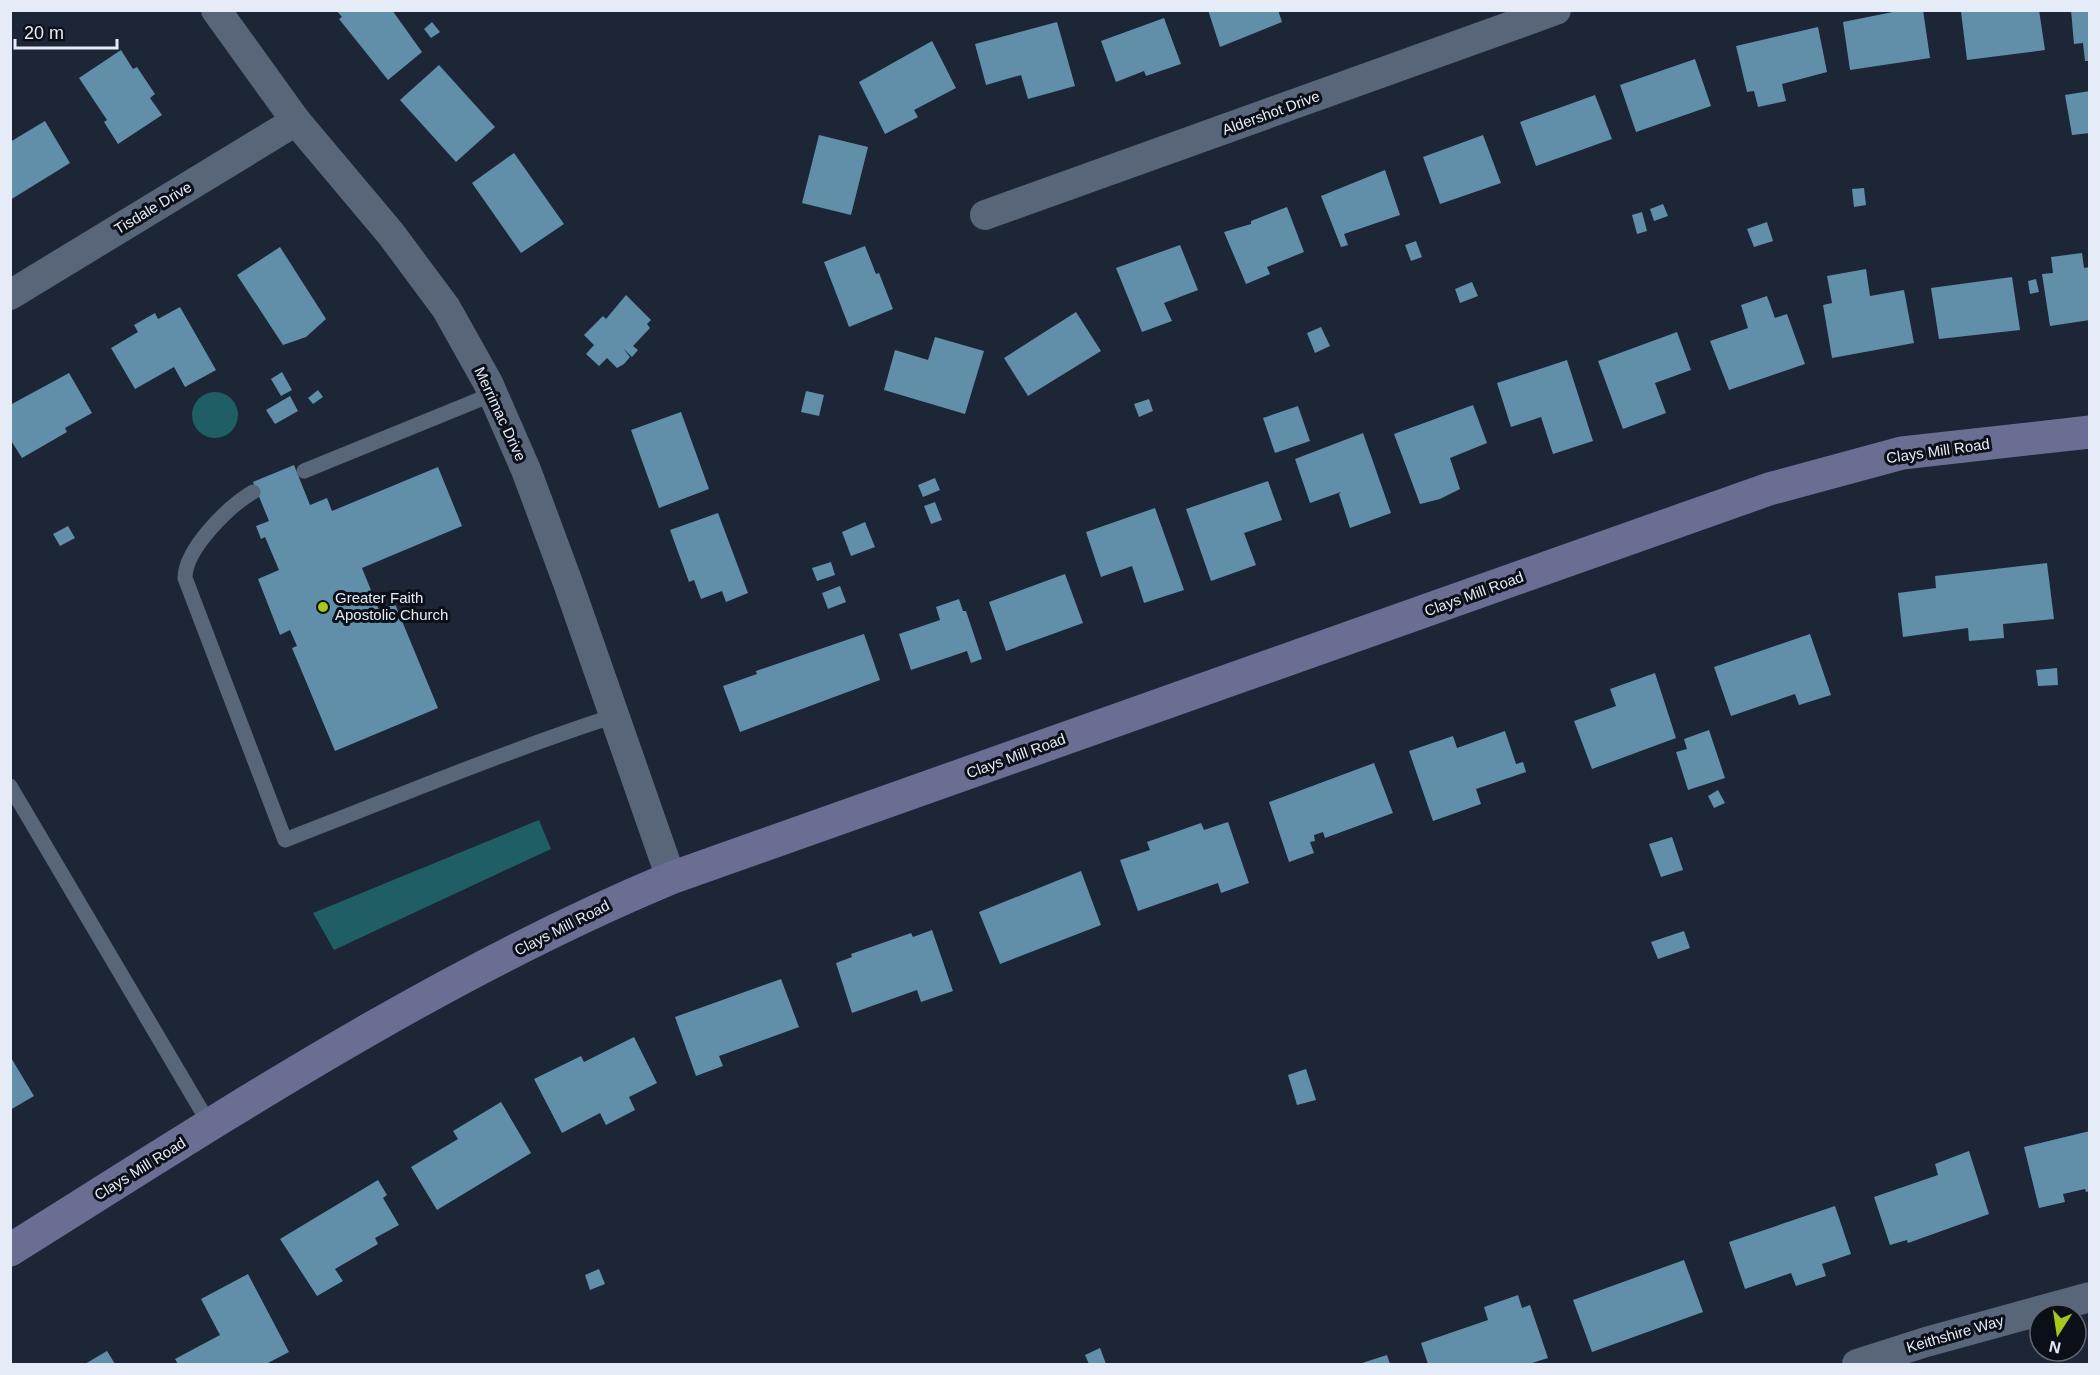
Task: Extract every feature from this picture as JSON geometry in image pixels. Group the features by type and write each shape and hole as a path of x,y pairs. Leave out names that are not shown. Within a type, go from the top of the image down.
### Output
{"main road":[{"name":"Clays Mill Road","path":"10,1250 210,1125 411,1007 601,908 671,878 1768,489 1902,453 2090,432"}],"street":[{"name":"Merrimac Drive","path":"216,10 296,121 391,234 446,308 493,394 530,480 671,878"},
{"name":"Aldershot Drive","path":"986,215 1556,10"},
{"name":"Tisdale Drive","path":"10,295 296,121"},
{"name":"Keithshire Way","path":"1857,1365 1926,1342 2090,1297"}],"lane":[{"path":"304,471 493,394"},
{"path":"253,492 230,508 206,536 188,565 185,578 285,840 482,765 526,745 614,716"},
{"path":"10,786 210,1125"}],"shaded area":[{"path":"215,392 231,399 238,415 231,431 215,438 199,431 192,415 199,399"},
{"path":"539,820 551,849 334,950 313,913"}],"building":[{"path":"336,10 392,10 422,52 388,80 339,19 342,17"},
{"path":"1208,10 1278,10 1282,22 1220,47"},
{"path":"1903,10 1923,10 1930,58 1850,70 1843,22"},
{"path":"2039,10 2045,50 1967,60 1961,12"},
{"path":"2071,10 2090,10 2090,61 2085,61 2083,43 2074,44"},
{"path":"1164,18 1181,64 1146,76 1144,71 1116,82 1101,41"},
{"path":"432,22 440,32 431,38 424,29"},
{"path":"1057,22 1075,86 1028,99 1021,75 986,85 975,44"},
{"path":"1818,27 1827,72 1782,84 1786,101 1758,107 1754,91 1747,92 1736,46"},
{"path":"932,41 956,88 914,110 918,117 885,134 859,82"},
{"path":"121,50 133,69 137,67 155,94 150,98 162,115 118,144 104,122 107,120 79,78"},
{"path":"1695,59 1711,106 1636,132 1620,85"},
{"path":"439,65 495,127 456,162 400,100"},
{"path":"2090,91 2090,133 2072,135 2065,95"},
{"path":"1595,95 1612,139 1536,166 1520,122"},
{"path":"45,121 70,163 10,200 10,142"},
{"path":"819,135 868,147 851,215 802,203"},
{"path":"1483,135 1501,183 1440,204 1423,157"},
{"path":"514,153 564,224 521,253 472,183"},
{"path":"1385,170 1400,215 1344,234 1348,245 1341,247 1321,196"},
{"path":"1864,188 1866,205 1854,207 1852,189"},
{"path":"1663,204 1668,216 1654,221 1650,209"},
{"path":"1287,207 1304,252 1267,267 1270,274 1246,284 1224,232 1251,224 1251,221"},
{"path":"1642,212 1647,231 1637,234 1632,215"},
{"path":"1767,222 1773,241 1754,247 1747,229"},
{"path":"1416,241 1422,257 1411,261 1405,245"},
{"path":"1180,245 1198,290 1164,303 1172,321 1142,332 1116,268"},
{"path":"865,246 876,274 879,273 893,309 849,327 824,262"},
{"path":"280,247 326,319 306,337 283,345 237,275"},
{"path":"2082,253 2084,268 2090,267 2090,320 2050,326 2042,274 2053,273 2051,257"},
{"path":"1866,269 1870,296 1904,290 1914,343 1832,358 1823,305 1832,303 1827,276"},
{"path":"2012,277 2020,330 1939,339 1931,288"},
{"path":"2036,279 2039,292 2030,294 2028,281"},
{"path":"1472,282 1478,296 1460,303 1455,289"},
{"path":"626,295 651,320 647,324 650,328 633,346 638,350 632,357 623,348 630,357 624,364 617,368 607,358 599,366 586,354 594,345 584,335 603,316 606,319"},
{"path":"1767,296 1775,318 1787,314 1805,364 1729,390 1710,341 1748,328 1741,305"},
{"path":"180,307 216,370 185,387 174,367 135,389 111,348 138,332 134,325 155,313 158,319"},
{"path":"1076,312 1101,351 1028,396 1004,358"},
{"path":"1321,327 1330,346 1315,353 1307,333"},
{"path":"1677,332 1691,370 1655,383 1666,413 1623,429 1598,361"},
{"path":"935,337 984,351 965,414 884,390 895,350 928,360"},
{"path":"1567,360 1593,441 1553,454 1541,417 1511,427 1497,383"},
{"path":"282,372 292,390 281,396 271,379"},
{"path":"69,373 92,413 65,428 67,432 22,458 10,439 10,405"},
{"path":"318,390 323,397 313,404 308,398"},
{"path":"806,391 824,395 819,416 801,412"},
{"path":"290,396 298,411 275,424 266,410"},
{"path":"1149,399 1153,411 1139,417 1134,404"},
{"path":"1473,405 1487,443 1450,458 1460,489 1440,499 1420,504 1394,434"},
{"path":"1298,406 1310,441 1275,453 1263,418"},
{"path":"681,412 709,489 659,508 631,430"},
{"path":"1363,433 1391,513 1350,528 1339,494 1341,492 1310,503 1295,459"},
{"name":"Greater Faith Apostolic Church","path":"294,465 310,505 327,498 332,511 438,467 462,526 362,568 379,610 395,604 438,708 335,751 292,648 297,646 290,630 280,635 258,579 279,570 265,537 261,539 256,526 269,521 253,482"},
{"path":"935,478 940,490 923,497 918,485"},
{"path":"1268,481 1282,520 1244,533 1256,565 1211,581 1186,509"},
{"path":"935,502 942,520 931,524 924,506"},
{"path":"1155,508 1184,590 1144,603 1132,566 1101,577 1086,532"},
{"path":"718,513 748,593 726,602 722,591 701,599 694,580 689,582 670,530"},
{"path":"865,522 875,547 851,556 842,532"},
{"path":"68,526 75,538 60,546 53,534"},
{"path":"831,562 835,575 817,581 812,568"},
{"path":"2047,563 2054,619 2003,624 2004,638 1969,641 1968,628 1903,637 1898,593 1936,588 1935,576"},
{"path":"1065,574 1083,623 1006,651 989,602"},
{"path":"840,586 846,602 828,609 822,593"},
{"path":"959,599 963,611 966,611 982,659 971,663 967,651 911,670 899,634 940,620 936,607"},
{"path":"864,634 880,680 740,732 723,686 757,674 756,671"},
{"path":"1810,634 1831,695 1799,705 1795,694 1731,716 1714,667"},
{"path":"2057,668 2058,685 2038,686 2036,670"},
{"path":"1655,673 1676,738 1592,769 1574,721 1616,706 1610,689"},
{"path":"1709,730 1725,778 1688,790 1676,752 1687,749 1684,739"},
{"path":"1505,731 1516,764 1523,762 1526,772 1476,789 1481,804 1433,821 1409,751 1453,736 1457,748"},
{"path":"1374,763 1393,813 1325,838 1323,832 1314,835 1315,841 1310,842 1314,853 1289,862 1269,802"},
{"path":"1718,790 1725,803 1714,808 1708,796"},
{"path":"1228,822 1249,883 1221,893 1218,883 1138,911 1120,860 1150,850 1147,842 1201,823 1204,830"},
{"path":"1672,837 1683,870 1661,877 1649,844"},
{"path":"1081,871 1101,925 1000,964 979,912"},
{"path":"932,930 953,991 921,1002 917,990 852,1013 836,963 852,957 851,954 911,933 913,937"},
{"path":"1684,931 1690,948 1658,959 1651,942"},
{"path":"781,979 799,1027 719,1056 723,1066 696,1076 675,1017"},
{"path":"634,1037 657,1083 629,1097 635,1110 606,1125 600,1113 562,1133 534,1079 581,1056 584,1062"},
{"path":"10,1056 34,1096 10,1110"},
{"path":"1306,1069 1316,1100 1297,1105 1288,1075"},
{"path":"501,1102 531,1153 437,1210 411,1167 458,1139 453,1131"},
{"path":"2090,1131 2090,1191 2086,1192 2085,1189 2063,1194 2065,1202 2039,1208 2024,1147"},
{"path":"1969,1151 1989,1214 1908,1243 1907,1240 1890,1245 1874,1197 1938,1175 1935,1164"},
{"path":"378,1180 387,1195 383,1198 399,1225 375,1238 378,1244 335,1269 343,1281 317,1296 280,1239"},
{"path":"1835,1206 1851,1254 1822,1264 1826,1276 1796,1286 1791,1273 1745,1289 1729,1242"},
{"path":"1684,1260 1703,1312 1592,1352 1573,1300"},
{"path":"599,1269 605,1284 590,1290 585,1275"},
{"path":"248,1274 289,1352 266,1364 178,1364 175,1359 220,1335 201,1299"},
{"path":"1518,1295 1522,1308 1530,1305 1548,1358 1529,1364 1428,1364 1421,1343 1488,1320 1484,1307"},
{"path":"1100,1348 1106,1364 1089,1364 1085,1355"},
{"path":"107,1351 115,1364 85,1364"},
{"path":"1387,1355 1390,1364 1359,1364"}],"place":[{"name":"Greater Faith Apostolic Church","path":"323,607"}]}
